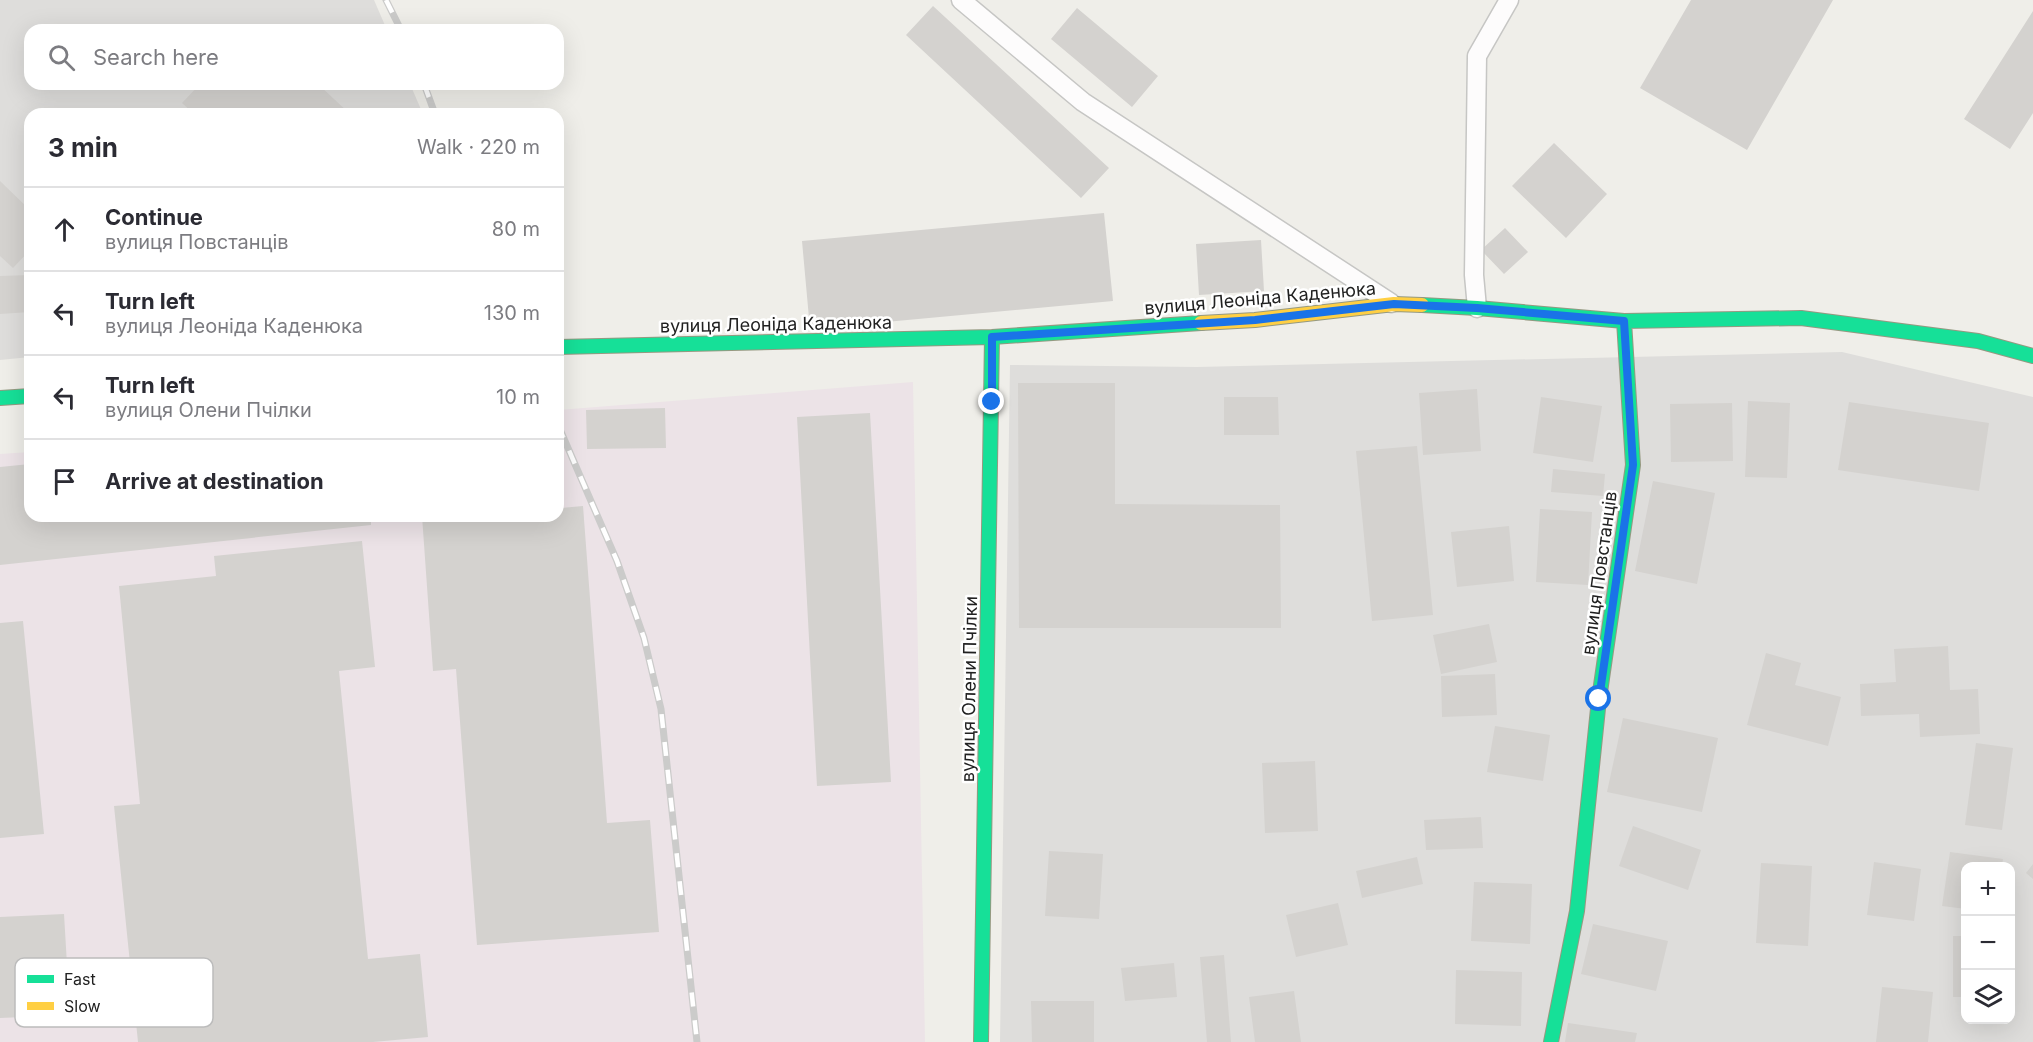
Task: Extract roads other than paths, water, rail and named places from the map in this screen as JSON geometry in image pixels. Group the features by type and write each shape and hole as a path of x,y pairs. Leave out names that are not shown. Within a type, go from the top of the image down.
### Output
{"street":[{"name":"вулиця Леоніда Каденюка","path":"564,347 992,337 1255,320 1394,304 1477,308 1624,321 1801,318 1978,341 2033,356"},
{"name":"вулиця Повстанців","path":"1551,1042 1576,911 1599,699 1633,465 1624,321"},
{"name":"вулиця Олени Пчілки","path":"981,1042 992,337"},
{"path":"0,398 24,396"}],"lane":[{"path":"961,0 1083,102 1394,304"},
{"path":"1477,308 1474,275 1477,56 1509,0"}],"railway":[{"path":"386,0 398,24"},
{"path":"426,90 433,108"},
{"path":"564,439 617,561 644,638 661,709 697,1042"}]}
